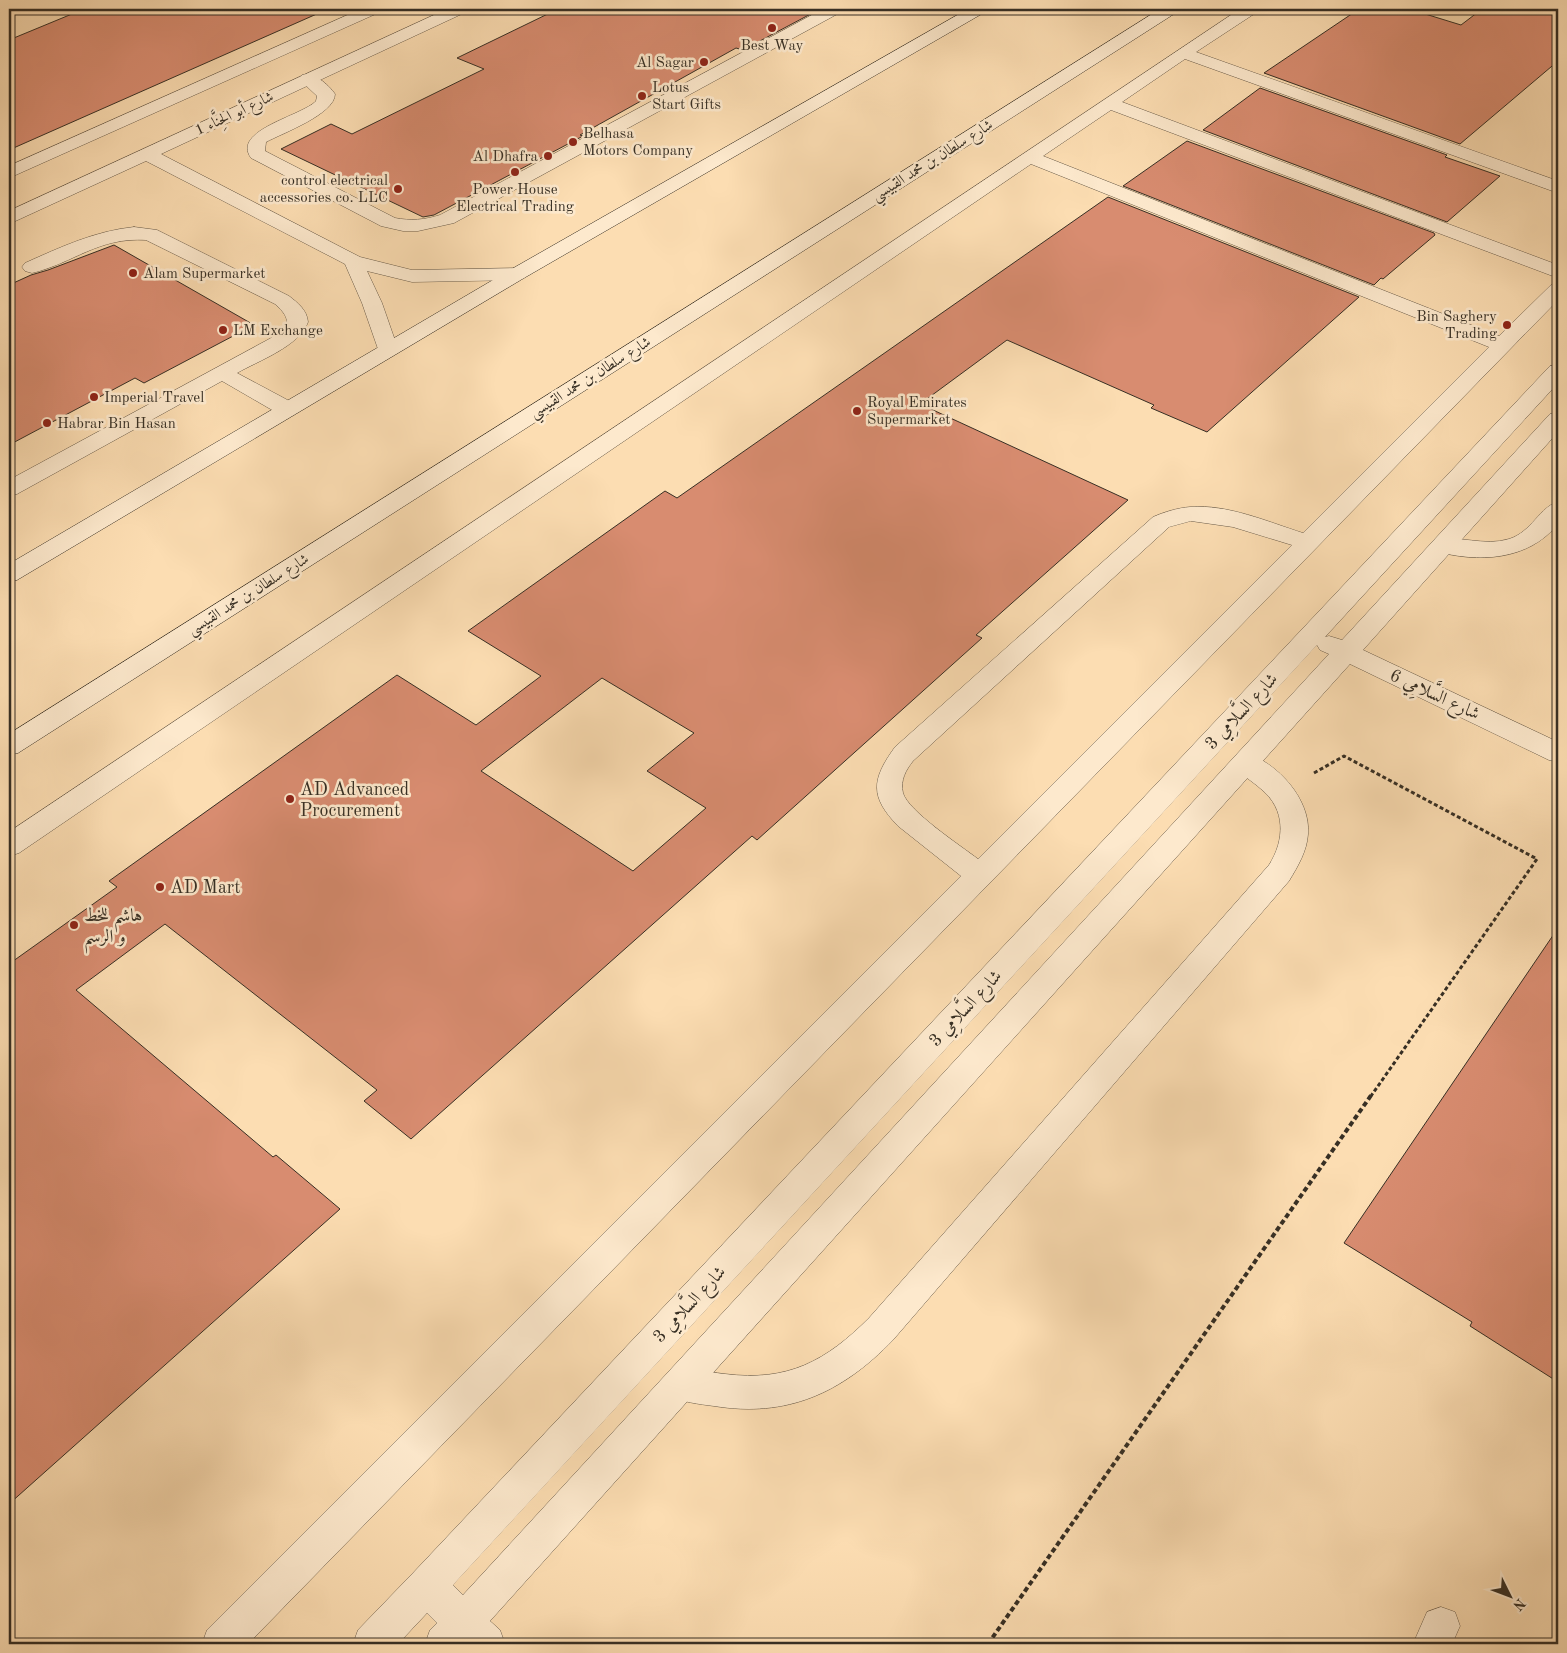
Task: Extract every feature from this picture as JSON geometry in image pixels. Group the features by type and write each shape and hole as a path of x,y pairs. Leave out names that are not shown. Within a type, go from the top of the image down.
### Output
{"street":[{"path":"9,173 374,9"},
{"name":"شارع أبو الحِنَّاء 1","path":"9,218 460,9"},
{"path":"308,79 326,94 327,98 324,103 319,108 260,138 255,144 254,149 257,154 261,158 388,222 398,225 423,225 447,219 835,9"},
{"path":"9,574 388,349 979,9"},
{"name":"شارع سلطان بن محمد القبيسي","path":"9,746 1171,9"},
{"path":"9,846 1183,53 1252,9"},
{"path":"1183,53 1558,186"},
{"path":"1109,103 1558,272"},
{"path":"146,154 353,261 412,276 517,274"},
{"path":"1030,157 1503,345"},
{"path":"9,489 288,337 298,323 298,316 295,310 282,300 150,234 127,233 101,238 32,266"},
{"path":"353,261 372,303 388,349"},
{"path":"221,1644 1558,289"},
{"name":"شارع السَّلامِي 3","path":"372,1644 1558,371"},
{"path":"222,373 287,409"},
{"path":"426,1586 464,1637 681,1384 1558,419"},
{"path":"1443,546 1473,550 1494,550 1512,546 1528,540 1540,531 1558,509"},
{"path":"980,875 904,816 893,804 888,790 889,777 894,765 904,754 1161,522 1175,516 1192,514 1210,515 1309,542"},
{"name":"شارع السَّلامِي 6","path":"1312,635 1558,753"},
{"path":"681,1384 746,1393 779,1392 811,1382 838,1368 861,1350 1280,873 1291,855 1295,834 1292,813 1281,792 1246,763"}],"path":[{"path":"988,1644 1537,859 1344,756 1281,792"}],"building":[{"path":"84,9 328,9 9,150 9,40"},
{"path":"558,9 820,9 743,50 736,48 580,135 583,136 434,215 423,217 281,149 331,124 352,134 484,69 457,58"},
{"path":"1359,9 1409,9 1461,25 1482,9 1558,9 1558,61 1460,144 1264,73"},
{"path":"1260,88 1500,176 1447,222 1203,130"},
{"path":"1187,141 1434,233 1435,235 1374,285 1123,186"},
{"path":"1108,197 1359,297 1207,432 1151,408 1154,405 1007,340 920,404 1128,500 976,635 982,638 757,840 752,836 411,1139 364,1101 377,1090 165,924 76,990 273,1157 276,1155 340,1209 9,1504 9,964 117,887 109,881 397,675 476,725 541,676 468,631 665,491 677,498","holes":["602,678 694,733 647,771 706,808 633,871 481,771"]},
{"path":"114,245 254,325 144,383 135,378 9,445 9,285 31,275"},
{"path":"1558,928 1558,1382 1470,1326 1472,1322 1344,1243"}],"place":[{"name":"Best Way","path":"772,28"},
{"name":"Al Sagar","path":"704,62"},
{"name":"Lotus Start Gifts","path":"642,96"},
{"name":"Belhasa Motors Company","path":"573,142"},
{"name":"Al Dhafra","path":"548,156"},
{"name":"Power House Electrical Trading","path":"515,172"},
{"name":"control electrical accessories co. LLC","path":"398,189"},
{"name":"Alam Supermarket","path":"133,273"},
{"name":"Bin Saghery Trading","path":"1507,325"},
{"name":"LM Exchange","path":"223,330"},
{"name":"Imperial Travel","path":"94,397"},
{"name":"Royal Emirates Supermarket","path":"857,411"},
{"name":"Habrar Bin Hasan","path":"47,423"},
{"name":"AD Advanced Procurement","path":"290,799"},
{"name":"AD Mart","path":"160,887"},
{"name":"هاشم للخط و الرسم","path":"74,925"}]}
